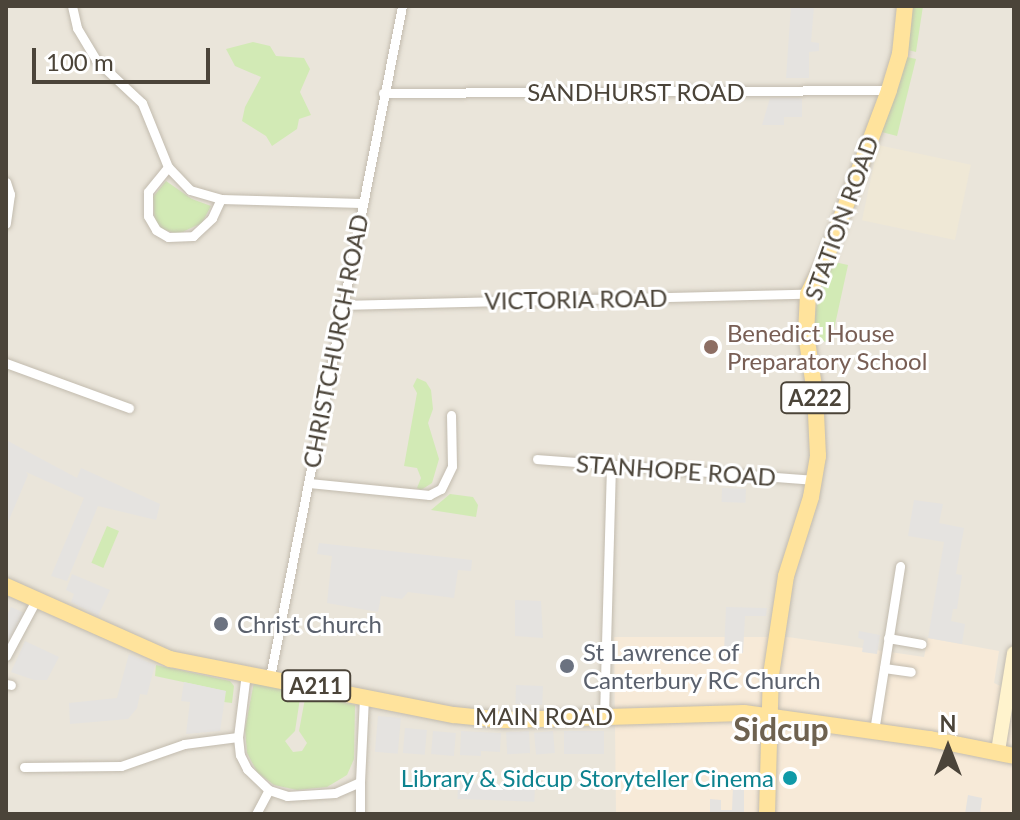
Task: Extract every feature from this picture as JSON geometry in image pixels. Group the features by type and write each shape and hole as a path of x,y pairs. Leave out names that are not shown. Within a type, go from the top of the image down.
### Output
{"main road":[{"name":"STATION ROAD","path":"767,716 786,576 814,480 818,429 806,334 808,294 826,258 889,90 900,54 905,6"},
{"name":"MAIN ROAD","path":"6,586 143,650 170,659 364,698 491,719 669,713 767,716"},
{"name":"A211","path":"767,716 1006,754"},
{"name":"A222","path":"767,716 767,814"}],"street":[{"path":"72,6 77,28 96,60 142,103 168,167 190,190 221,199 361,203"},
{"name":"CHRISTCHURCH ROAD","path":"270,677 402,6"},
{"name":"SANDHURST ROAD","path":"383,93 889,90"},
{"path":"168,167 156,178 147,196 148,216 156,230 168,237 192,236 201,232 221,199"},
{"path":"6,182 10,194 6,224"},
{"name":"VICTORIA ROAD","path":"345,305 808,294"},
{"path":"6,363 129,408"},
{"path":"309,483 429,495 441,489 452,466 451,415"},
{"name":"STANHOPE ROAD","path":"537,459 814,480"},
{"path":"604,716 611,465"},
{"path":"874,731 900,566"},
{"path":"6,656 36,600"},
{"path":"888,638 921,644"},
{"path":"1006,754 1014,653"},
{"path":"884,668 911,672"},
{"path":"246,673 238,737 240,755 247,769 269,790 287,796 335,793 360,782"},
{"path":"360,814 364,698"},
{"path":"24,767 121,766 184,744 238,737"},
{"path":"256,814 269,790"}],"shaded area":[{"path":"6,6 1014,6 1014,814 6,814"},
{"path":"791,6 814,6 811,42 819,43 819,51 809,52 809,78 786,78"},
{"path":"770,98 802,98 802,117 784,117 784,125 762,125"},
{"path":"878,145 971,165 955,240 862,220"},
{"path":"6,440 77,478 81,468 160,504 156,520 98,506 67,581 51,576 84,498 26,472 28,475 6,527"},
{"path":"722,488 746,489 745,503 722,502"},
{"path":"914,500 943,504 939,523 964,528 956,574 962,575 957,609 953,609 951,621 965,624 962,644 928,638 944,542 908,536"},
{"path":"319,543 472,560 471,571 458,570 454,598 408,592 402,599 381,596 378,612 327,603 332,556 317,554"},
{"path":"72,574 110,590 98,616 71,602 74,594 66,590"},
{"path":"515,600 541,601 543,638 515,636"},
{"path":"11,607 27,614 6,656 6,617"},
{"path":"726,607 767,608 766,616 745,616 743,653 724,652"},
{"path":"859,631 880,635 877,654 862,652 864,640 858,638"},
{"path":"614,637 788,637 924,657 928,638 999,651 994,683 1014,692 1014,814 616,814"},
{"path":"25,641 59,657 47,680 34,680 11,672"},
{"path":"129,654 155,665 147,695 140,694 137,708 128,719 70,724 69,703 117,698"},
{"path":"184,682 226,691 220,731 186,734 190,702 181,701"},
{"path":"516,685 543,686 542,705 515,704"},
{"path":"378,716 401,718 398,754 375,752"},
{"path":"405,728 427,730 425,755 403,753"},
{"path":"433,731 456,733 454,756 431,754"},
{"path":"461,731 501,733 500,752 481,751 481,756 460,755"},
{"path":"529,731 530,753 507,754 506,732"},
{"path":"553,731 555,753 536,755 534,733"},
{"path":"564,731 604,731 604,754 564,754"},
{"path":"458,783 535,786 534,802 457,799"},
{"path":"733,787 744,788 744,814 679,814 710,812 710,799 721,800 721,810 732,810"},
{"path":"968,795 982,798 980,814 965,814"}],"green space":[{"path":"913,6 923,6 916,52 908,50"},
{"path":"253,42 270,46 276,56 304,58 310,69 300,92 311,115 299,119 297,129 272,146 266,136 242,121 245,107 261,77 235,66 226,49"},
{"path":"907,57 916,59 897,136 878,131"},
{"path":"166,181 192,199 211,206 202,223 178,234 162,229 155,222 153,197"},
{"path":"830,261 848,265 831,343 813,339 818,289"},
{"path":"417,378 426,382 431,390 433,409 428,423 439,459 432,483 421,490 417,488 421,478 417,468 404,466 417,393 413,386"},
{"path":"450,494 473,497 478,505 476,517 431,510"},
{"path":"107,526 119,531 103,568 91,563"},
{"path":"156,665 230,681 234,686 232,703 224,702 225,691 155,676"},
{"path":"254,682 301,692 295,731 285,741 293,752 302,751 307,743 299,731 306,693 355,705 354,759 347,775 327,787 297,790 274,785 257,772 247,753 245,729"}],"place":[{"name":"Benedict House Preparatory School","path":"711,347"},
{"name":"Christ Church","path":"221,624"},
{"name":"St Lawrence of Canterbury RC Church","path":"567,666"},
{"name":"Library & Sidcup Storyteller Cinema","path":"790,778"}],"district":[{"name":"Sidcup","path":"781,729"}]}
